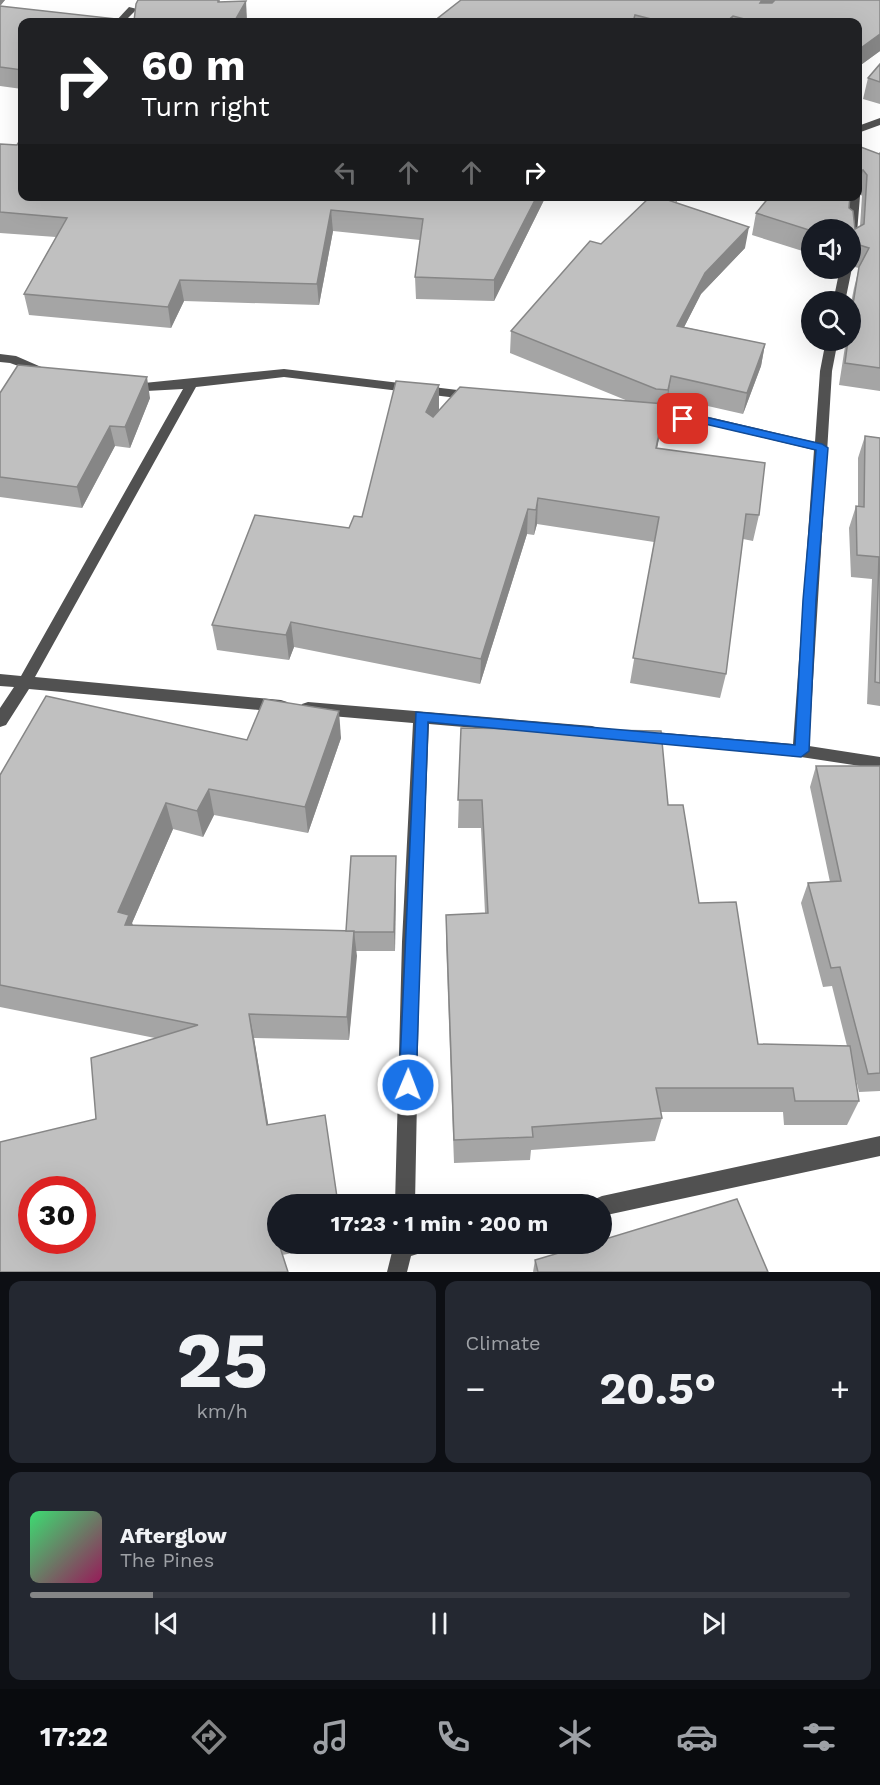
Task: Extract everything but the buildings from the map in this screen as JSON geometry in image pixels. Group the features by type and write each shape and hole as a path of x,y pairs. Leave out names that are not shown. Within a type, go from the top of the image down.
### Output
{"street":[{"path":"123,18 132,9"},
{"path":"862,128 880,121"},
{"path":"853,219 854,201"},
{"path":"801,751 809,600 826,371 830,351"},
{"path":"0,358 12,359 66,377"},
{"path":"119,386 129,388 192,384 284,373 489,398"},
{"path":"0,721 26,682 192,384"},
{"path":"629,416 705,420 822,448"},
{"path":"0,680 213,701 421,716 801,751 880,763"},
{"path":"405,1194 411,942 421,716"},
{"path":"612,1204 880,1146"},
{"path":"397,1272 405,1254"}],"route":[{"path":"408,1085 411,942 421,716 801,751 809,600 822,448 705,420 683,419"}]}
